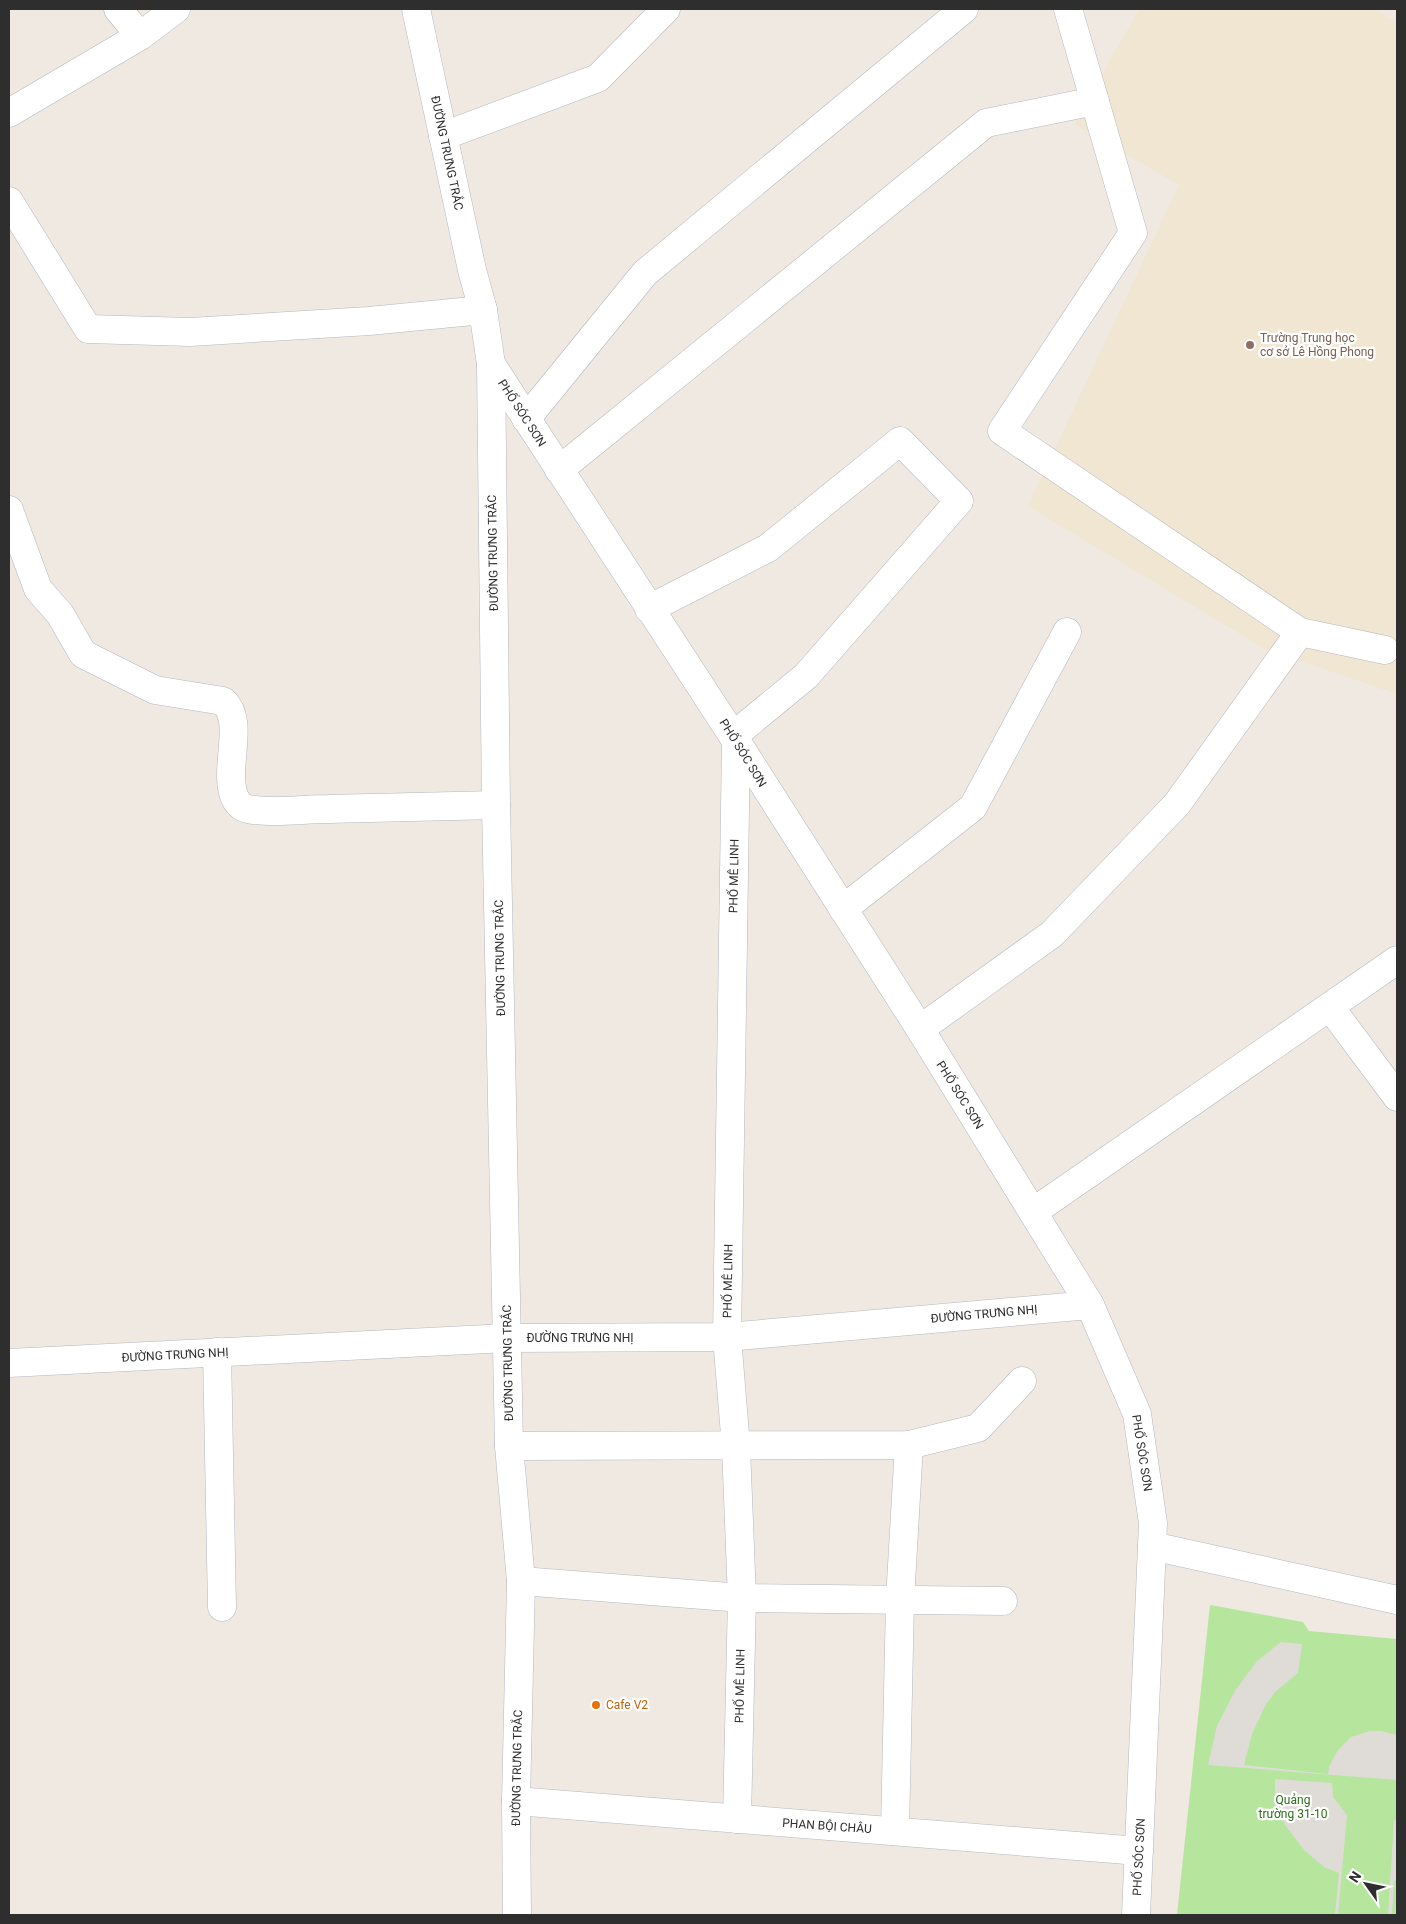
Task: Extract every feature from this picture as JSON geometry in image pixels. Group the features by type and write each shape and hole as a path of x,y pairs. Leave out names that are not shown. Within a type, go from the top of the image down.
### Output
{"street":[{"path":"118,9 140,36"},
{"path":"9,113 140,36 176,9"},
{"name":"ĐƯỜNG TRƯNG TRẮC","path":"416,9 472,270 483,310 491,364 496,805 509,1446 521,1581 516,1801 517,1915"},
{"path":"443,136 598,78 666,9"},
{"path":"526,419 645,273 964,9"},
{"path":"1068,9 1133,233 1002,431 1300,632 1385,650"},
{"path":"559,470 986,123 1095,101"},
{"path":"9,200 88,329 190,332 369,321 483,310"},
{"name":"PHỐ SÓC SƠN","path":"491,364 920,1029 1033,1212 1090,1305 1137,1414 1153,1523 1136,1915"},
{"path":"649,609 768,548 900,441 959,501 806,676 734,740"},
{"path":"9,510 38,589 60,614 83,654 156,690 223,701 228,705 234,720 231,752 232,780 236,799 241,806 247,809 284,810 496,805"},
{"path":"843,909 973,807 1068,632"},
{"path":"920,1029 1052,934 1164,818 1177,804 1300,632"},
{"name":"PHỐ MÊ LINH","path":"734,740 727,1337 736,1446 742,1598 737,1819"},
{"path":"1033,1212 1397,960"},
{"path":"1330,1007 1397,1097"},
{"name":"ĐƯỜNG TRƯNG NHỊ","path":"9,1363 508,1338 727,1337 1090,1305"},
{"path":"217,1352 222,1607"},
{"path":"509,1446 910,1445 978,1428 1022,1381"},
{"path":"895,1831 900,1600 910,1445"},
{"path":"1152,1546 1397,1600"},
{"path":"521,1581 742,1598 1003,1601"},
{"name":"PHAN BỘI CHÂU","path":"516,1801 1139,1851"}],"shaded area":[{"name":"Trường Trung học cơ sở Lê Hồng Phong","path":"1139,9 1373,9 1397,22 1397,694 1263,648 1028,506 1179,185 1074,124"},
{"path":"1281,1642 1302,1644 1298,1673 1276,1691 1266,1704 1252,1734 1244,1765 1328,1774 1329,1767 1338,1750 1351,1737 1370,1731 1381,1731 1397,1735 1397,1780 1208,1765 1217,1726 1235,1691 1257,1661"},
{"path":"1275,1779 1332,1783 1333,1797 1347,1815 1338,1915 1335,1915 1339,1873 1324,1867 1305,1851 1285,1825 1275,1798"},
{"path":"1397,1819 1397,1878 1394,1881 1392,1915 1388,1915 1394,1821"}],"green space":[{"name":"Quảng trường 31-10","path":"1210,1605 1303,1622 1309,1631 1397,1639 1397,1915 1177,1915"}],"place":[{"name":"Trường Trung học cơ sở Lê Hồng Phong","path":"1250,345"},
{"name":"Cafe V2","path":"596,1705"}]}
